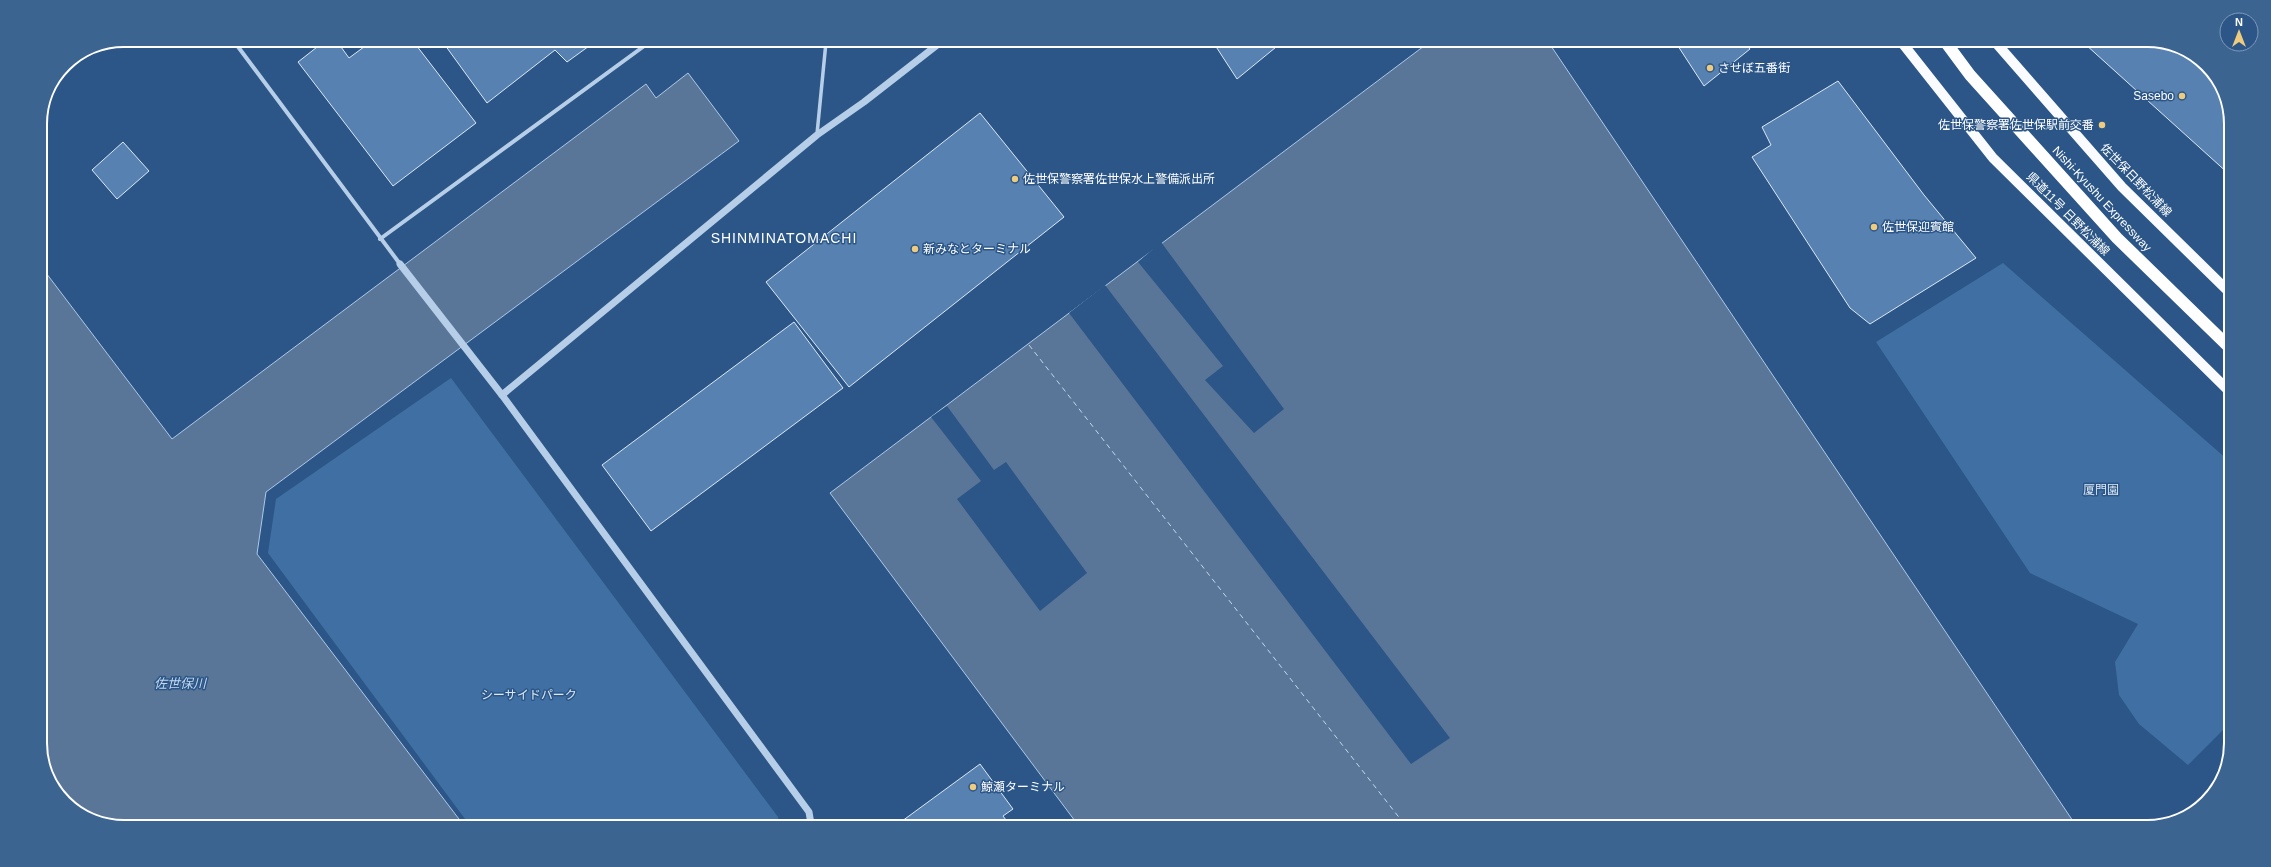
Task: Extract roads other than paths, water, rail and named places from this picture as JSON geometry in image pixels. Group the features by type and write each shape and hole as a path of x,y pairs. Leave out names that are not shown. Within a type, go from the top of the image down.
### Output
{"highway":[{"name":"Nishi-Kyushu Expressway","path":"1949,47 1970,75 2117,238 2224,342"}],"main road":[{"name":"県道11号 日野松浦線","path":"1905,47 1993,158 2224,386"},
{"name":"佐世保日野松浦線","path":"2000,47 2122,187 2224,287"}],"street":[{"path":"238,47 380,239 502,395 809,812 810,820"},
{"path":"380,239 643,47"},
{"path":"817,135 826,47"},
{"path":"502,395 817,135 864,102 935,47"}],"water":[{"path":"1423,47 1552,47 2072,820 1074,820 830,493"},
{"name":"佐世保川","path":"688,73 739,141 266,492 257,554 460,820 124,820 99,816 73,801 57,781 48,758 47,748 47,274 172,439 646,84 656,98"}],"place":[{"name":"させぼ五番街","path":"1710,68"},
{"name":"Sasebo","path":"2182,96"},
{"name":"佐世保警察署佐世保駅前交番","path":"2102,125"},
{"name":"佐世保警察署佐世保水上警備派出所","path":"1015,179"},
{"name":"佐世保迎賓館","path":"1874,227"},
{"name":"新みなとターミナル","path":"915,249"},
{"name":"鯨瀬ターミナル","path":"973,787"}],"district":[{"name":"SHINMINATOMACHI","path":"784,238"}],"park label":[{"name":"厦門園","path":"2101,490"},
{"name":"シーサイドパーク","path":"529,695"}]}
